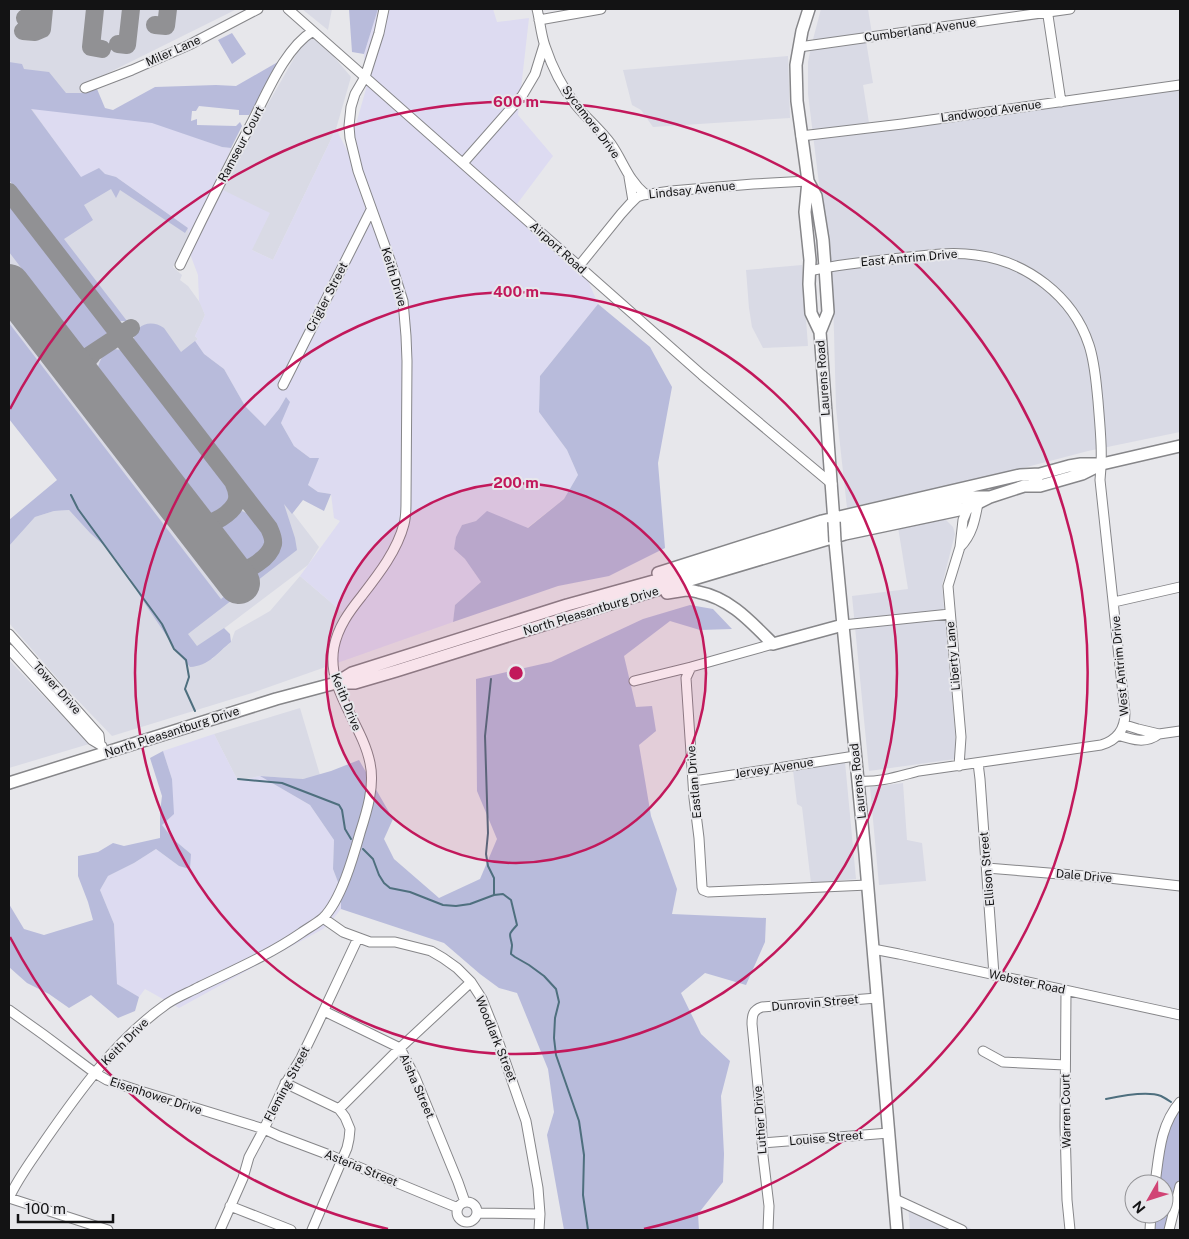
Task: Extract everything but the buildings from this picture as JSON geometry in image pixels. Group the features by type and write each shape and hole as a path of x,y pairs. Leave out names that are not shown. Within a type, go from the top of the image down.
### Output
{"main road":[{"name":"Laurens Road","path":"809,9 802,30 796,70 797,101 808,181 806,212 811,313 820,332 832,484 839,525 835,542 868,885 897,1230"},
{"name":"Laurens Road","path":"808,181 816,196 823,240 828,312 820,332"},
{"path":"839,525 1020,475 1040,474 1081,464 1102,464 1180,446"},
{"path":"839,525 971,503 1024,486 1040,486 1082,474 1102,464"},
{"path":"1024,486 1040,474"},
{"name":"North Pleasantburg Drive","path":"534,622 572,616 623,600 839,525"},
{"name":"North Pleasantburg Drive","path":"9,783 276,699 336,682 355,683 534,622 567,605 633,580 839,525"},
{"path":"623,600 688,590 708,594 734,607 773,644 843,625"}],"street":[{"name":"Miler Lane","path":"85,88 189,45 258,9"},
{"name":"Airport Road","path":"288,9 702,375 832,484"},
{"name":"Keith Drive","path":"9,1198 25,1170 66,1110 95,1073 136,1028 166,1004 284,945 323,918 343,887 360,834 372,774 366,749 336,682 332,666 334,648 340,628 388,558 401,533 406,518 407,360 404,314 398,286 353,156 349,132 351,107 365,77 379,33 384,9"},
{"name":"Sycamore Drive","path":"537,9 544,45 559,80 578,108 609,141 629,177 637,188 645,194"},
{"path":"539,20 601,9"},
{"name":"Cumberland Avenue","path":"799,47 1048,10 1070,9"},
{"path":"1048,10 1061,102"},
{"name":"Ramseur Court","path":"180,265 229,165 276,76 304,36 313,31"},
{"path":"463,163 522,96 535,74 544,45"},
{"name":"Landwood Avenue","path":"801,136 1180,85"},
{"name":"Sycamore Drive","path":"629,177 633,201"},
{"name":"Lindsay Avenue","path":"579,266 620,215 637,197 645,194 808,181"},
{"name":"Crigler Street","path":"283,385 371,210"},
{"name":"East Antrim Drive","path":"810,271 825,267 943,254 977,255 1002,260 1028,272 1048,285 1071,310 1089,344 1095,374 1102,464"},
{"name":"West Antrim Drive","path":"858,782 893,779 919,771 1101,745 1118,735 1124,725 1125,712 1100,480 1102,464"},
{"name":"Liberty Lane","path":"959,766 961,737 948,586 960,547 963,520 971,503"},
{"path":"1114,602 1180,587"},
{"path":"843,625 950,614"},
{"name":"Tower Drive","path":"9,634 99,735 100,744"},
{"path":"634,682 773,644"},
{"name":"Tower Drive","path":"9,649 92,740 100,744 108,752"},
{"name":"Eastlan Drive","path":"691,667 686,681 702,887 705,891 868,885"},
{"path":"1124,725 1159,734 1180,731"},
{"path":"1118,735 1141,740 1153,738 1159,734"},
{"name":"Jervey Avenue","path":"694,781 855,756"},
{"name":"Ellison Street","path":"978,763 994,975"},
{"name":"Dale Drive","path":"987,868 1180,886"},
{"name":"Woodlark Street","path":"323,918 343,932 370,942 395,942 432,952 457,968 471,982 482,999 494,1029 526,1121 538,1188 539,1230"},
{"name":"Fleming Street","path":"220,1230 243,1178 249,1157 285,1083 301,1058 358,938"},
{"name":"Webster Road","path":"873,949 1180,1016"},
{"path":"339,1109 400,1048 471,982"},
{"name":"Warren Court","path":"1066,991 1067,1200 1070,1230"},
{"name":"Dunrovin Street","path":"755,1011 762,1007 878,998"},
{"name":"Eisenhower Drive","path":"9,1010 107,1080 264,1129"},
{"name":"Aisha Street","path":"324,1011 400,1048 415,1077 465,1202"},
{"name":"Luther Drive","path":"755,1011 752,1016 752,1024 769,1206 768,1230"},
{"path":"983,1051 1003,1062 1065,1065"},
{"path":"285,1083 339,1109 350,1129 342,1161 312,1230"},
{"path":"1156,1174 1160,1145 1167,1120 1180,1102"},
{"name":"Asteria Street","path":"264,1129 458,1208"},
{"name":"Louise Street","path":"762,1143 889,1133"},
{"path":"1168,1230 1180,1186"},
{"path":"9,1198 108,1230"},
{"path":"895,1199 962,1230"},
{"path":"465,1202 473,1204 477,1213 473,1220 469,1222 462,1221 458,1216 458,1208 465,1202"},
{"path":"230,1206 291,1230"},
{"path":"477,1213 540,1214"},
{"path":"458,1230 462,1221"}],"shaded area":[{"path":"9,9 237,9 92,81 106,117 116,177 192,232 173,267 182,275 180,280 188,286 201,304 205,315 195,336 198,339 196,341 246,405 249,456 319,547 308,565 193,652 9,413"},
{"path":"302,9 332,9 328,30"},
{"path":"349,9 378,9 364,54 352,52"},
{"path":"378,9 493,9 497,22 529,18 518,115 553,156 517,204 579,259 598,304 540,376 539,412 567,450 578,475 564,499 527,528 487,512 476,521 462,525 454,549 465,559 481,582 455,605 453,622 337,663 339,639 348,617 300,576 340,521 334,518 331,494 318,492 308,485 310,458 294,446 281,423 286,397 265,426 245,406 224,369 204,354 195,341 198,339 195,336 205,315 199,301 198,275 190,254 188,228 116,177 105,174 99,168 81,178 31,108 152,122 222,147 231,148 215,186 270,213 252,250 273,260 336,129 348,152 366,89 364,54"},
{"path":"821,9 868,9 873,40 866,41 873,83 863,85 870,129 1180,88 1180,432 1088,451 1023,468 847,508 836,408 831,267 826,241 808,94 808,62"},
{"path":"232,33 246,54 232,64 218,40"},
{"path":"311,38 320,40 351,77 336,129 273,260 252,250 215,186 231,148 244,146 301,46"},
{"path":"788,56 790,118 653,127 641,110 632,105 623,70"},
{"path":"283,59 249,115 239,115 239,110 199,106 196,111 192,111 191,121 197,119 197,125 236,126 240,122 242,126 231,148 222,147 152,123 31,109 81,177 99,168 105,174 116,177 188,228 185,233 120,190 116,198 111,189 84,205 93,220 64,239 127,321 119,321 9,180 9,62 22,64 24,69 49,72 66,93 84,93 97,89 105,108 113,110 155,87 236,86"},
{"path":"9,202 103,323 107,333 95,346 84,350 9,252"},
{"path":"802,265 808,346 763,348 752,327 746,270"},
{"path":"598,304 650,347 672,387 658,463 665,548 609,576 558,586 453,622 455,605 481,582 465,559 454,549 456,537 462,525 476,521 487,511 528,528 564,499 578,475 567,450 539,412 540,376"},
{"path":"9,323 221,599 271,560 276,553 279,541 277,531 134,345 135,333 147,324 153,323 158,325 164,328 181,352 195,341 204,354 224,369 245,406 265,426 286,397 290,402 281,423 294,446 310,458 319,458 308,485 318,492 331,494 324,511 303,500 292,514 284,504 297,550 188,634 197,646 224,628 230,634 231,642 208,662 190,667 178,653 141,598 130,578 108,549 69,510 54,511 35,517 9,546 9,520 57,480 9,419"},
{"path":"114,349 121,350 128,356 229,487 231,492 230,500 225,508 217,514 213,516 98,367 103,356"},
{"path":"69,510 108,549 130,578 141,598 178,653 212,659 231,642 235,631 270,611 300,576 348,617 339,639 337,663 252,693 112,736 63,685 9,623 9,546 35,517 54,511"},
{"path":"242,511 250,516 260,527 266,543 259,554 248,561 221,526 230,517"},
{"path":"945,519 953,527 955,534 942,585 955,733 955,759 869,771 852,596 908,589 898,527"},
{"path":"690,605 713,609 732,629 700,630 670,621 624,656 636,707 652,706 656,731 639,745 651,816 677,889 672,914 766,918 765,942 746,985 705,973 681,993 701,1034 730,1061 721,1096 724,1154 723,1182 698,1214 699,1230 564,1230 547,1135 554,1112 548,1069 517,993 499,988 444,943 341,909 341,890 333,869 334,840 310,805 260,776 303,779 359,760 393,819 384,839 394,859 439,898 480,879 497,839 477,791 476,679 551,662 643,619"},
{"path":"9,660 89,744 9,768"},
{"path":"300,708 320,775 303,779 260,776 238,781 214,734"},
{"path":"214,734 238,781 260,776 310,805 334,840 333,869 341,890 341,909 323,929 179,1008 145,989 139,997 117,984 114,924 100,890 108,876 156,849 179,866 191,854 173,839 162,825 172,779 163,751"},
{"path":"163,751 172,779 174,814 162,825 173,839 191,854 190,869 179,866 156,849 108,876 100,890 114,924 117,984 139,997 135,1011 118,1018 91,995 69,1008 49,994 27,983 9,967 9,904 24,929 44,935 93,920 78,876 78,856 98,852 113,843 124,846 160,838 162,796 150,758"},
{"path":"845,762 856,879 811,883 802,807 797,804 793,770"},
{"path":"903,783 907,840 922,843 926,881 879,885 870,787"},
{"path":"1180,1109 1180,1179 1174,1201 1174,1174 1161,1174 1167,1136"},
{"path":"908,1204 964,1225 973,1230 910,1230"},
{"path":"1155,1224 1168,1224 1166,1230 1155,1230"}],"waterway":[{"path":"71,495 78,509 162,624 174,649 186,660 189,677 185,689 195,711"},
{"path":"491,679 485,736 488,833 486,854 488,866 494,878 494,895 503,894 511,900 517,925 510,935 511,954 544,976 556,989 559,1002 555,1018 554,1038 556,1055 579,1121 584,1155 583,1195 588,1230"},
{"path":"238,779 282,783 339,805 342,810 345,829 351,839"},
{"path":"363,849 373,859 379,875 390,888 410,892 443,905 456,906 470,904 494,895"},
{"path":"1106,1099 1126,1095 1149,1094 1161,1096 1171,1102"}],"taxiway":[{"path":"23,31 35,32 42,29 44,9"},
{"path":"95,9 91,47 102,49"},
{"path":"118,44 127,45 131,9"},
{"path":"155,25 166,26 168,9"},
{"path":"25,18 39,19 43,15"},
{"path":"9,192 269,528 273,544 263,559 252,567 240,570 232,569 224,564"},
{"path":"61,352 71,359 84,359 131,328"},
{"path":"86,385 83,369 92,355"},
{"path":"187,516 202,524 215,521 227,514 237,499 234,484"}],"runway":[{"path":"9,285 239,583"}]}
